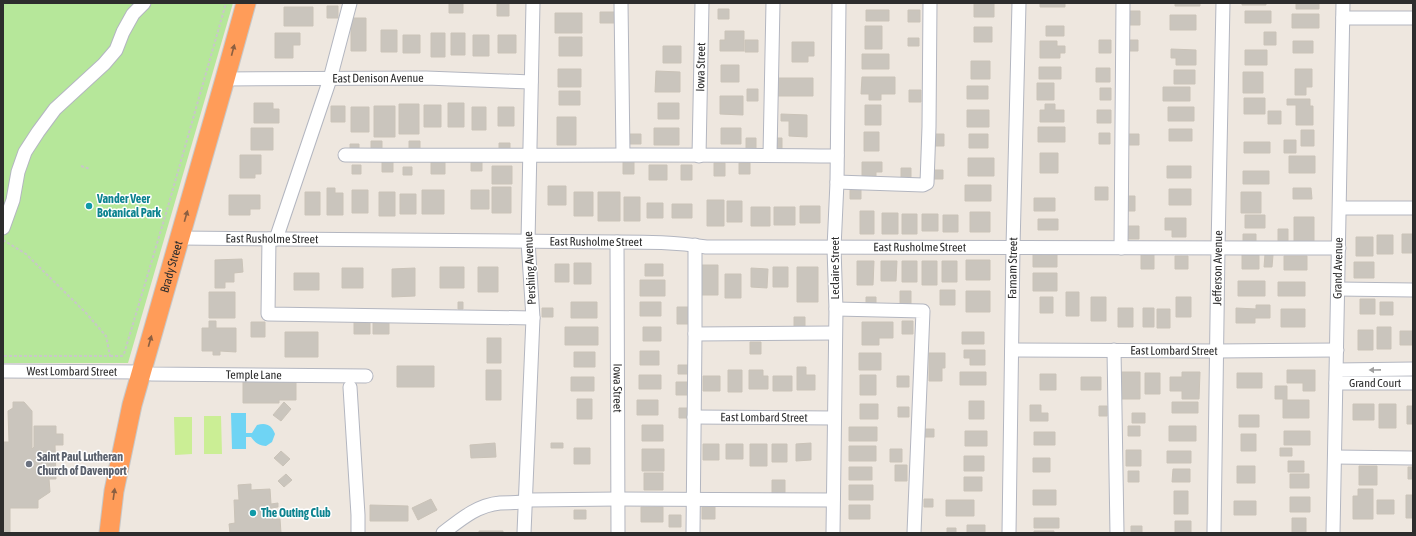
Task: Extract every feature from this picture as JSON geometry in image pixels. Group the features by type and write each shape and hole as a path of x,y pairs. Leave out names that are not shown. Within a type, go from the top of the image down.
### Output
{"highway":[{"name":"Brady Street","path":"109,533 114,491 132,405 246,3"}],"street":[{"path":"3,228 25,152 55,109 104,64 116,50 123,32 133,14 144,3"},
{"path":"350,3 330,79 273,239 268,314 533,318"},
{"name":"Pershing Avenue","path":"524,533 524,503 533,318 528,241 533,3"},
{"path":"621,3 623,154"},
{"name":"Iowa Street","path":"699,156 702,3"},
{"path":"770,156 773,3"},
{"name":"Leclaire Street","path":"833,533 836,309 834,248 837,182 839,3"},
{"path":"837,182 923,185 927,183 930,3"},
{"name":"Farnam Street","path":"1009,533 1013,247 1019,3"},
{"path":"1121,248 1123,3"},
{"name":"Jefferson Avenue","path":"1214,533 1223,3"},
{"name":"Grand Avenue","path":"1333,533 1343,3"},
{"path":"1343,18 1413,18"},
{"name":"East Denison Avenue","path":"225,79 426,78 531,82"},
{"path":"345,155 530,156 623,154 699,156 837,156"},
{"path":"1340,208 1413,208"},
{"name":"East Rusholme Street","path":"179,238 617,242 655,241 706,247 1339,248"},
{"name":"Iowa Street","path":"617,242 618,533"},
{"path":"693,533 695,245"},
{"path":"1338,289 1413,290"},
{"path":"836,309 923,311 914,533"},
{"path":"695,334 835,333"},
{"name":"East Lombard Street","path":"1012,350 1337,350"},
{"path":"1114,350 1117,533"},
{"name":"Grand Court","path":"1337,376 1413,369"},
{"name":"West Lombard Street","path":"3,371 141,372"},
{"name":"Temple Lane","path":"141,372 151,374 366,376"},
{"name":"Grand Court","path":"1337,376 1413,382"},
{"path":"350,387 358,515 355,529"},
{"name":"East Lombard Street","path":"694,417 834,418"},
{"path":"1335,457 1413,458"},
{"path":"443,533 472,511 499,503 524,503 530,500 833,500"}],"path":[{"path":"3,356 122,356 124,354 226,3"},
{"path":"80,166 90,169"},
{"path":"3,240 26,254 86,313 106,336 110,356"}],"green space":[{"name":"Vander Veer Botanical Park","path":"3,3 233,3 128,363 3,363"},
{"path":"204,416 221,416 222,454 204,454"},
{"path":"174,417 192,417 192,454 175,455"}],"water":[{"path":"231,413 246,413 246,433 252,433 257,425 266,424 270,426 275,434 272,442 264,446 256,443 251,437 246,437 246,449 232,449"}],"building":[{"path":"449,3 463,3 463,13 449,13"},
{"path":"497,3 509,3 509,16 497,16"},
{"path":"974,3 994,3 994,17 974,17"},
{"path":"1040,3 1065,3 1065,7 1040,7"},
{"path":"1175,3 1200,3 1200,6 1175,6"},
{"path":"1242,3 1266,3 1266,5 1242,5"},
{"path":"1296,3 1319,3 1319,9 1296,9"},
{"path":"327,6 338,6 338,18 327,18"},
{"path":"284,7 313,7 313,26 284,26"},
{"path":"718,9 729,9 729,19 718,19"},
{"path":"866,10 889,10 889,21 866,21"},
{"path":"908,10 920,10 920,22 908,22"},
{"path":"1127,11 1140,11 1140,25 1127,25"},
{"path":"1245,11 1271,11 1271,23 1245,23"},
{"path":"600,12 615,12 615,23 600,23"},
{"path":"555,13 582,13 582,33 555,33"},
{"path":"1292,14 1319,14 1319,28 1292,28"},
{"path":"1170,15 1196,15 1196,30 1170,30"},
{"path":"351,18 366,18 366,51 351,51"},
{"path":"865,26 882,26 882,49 865,49"},
{"path":"1046,26 1064,26 1064,36 1046,36"},
{"path":"974,27 992,27 992,42 974,42"},
{"path":"381,30 397,30 397,52 381,52"},
{"path":"725,31 744,31 744,51 720,51 720,40 725,40"},
{"path":"1264,32 1276,32 1276,45 1264,45"},
{"path":"275,33 300,33 300,45 293,45 293,58 275,58"},
{"path":"431,33 445,33 445,57 431,57"},
{"path":"451,33 465,33 465,55 451,55"},
{"path":"403,35 420,35 420,53 403,53"},
{"path":"473,35 489,35 489,56 473,56"},
{"path":"498,35 516,35 516,53 498,53"},
{"path":"559,37 582,37 582,56 559,56"},
{"path":"908,38 919,38 919,46 908,46"},
{"path":"745,40 758,40 758,52 745,52"},
{"path":"1099,40 1111,40 1111,53 1099,53"},
{"path":"1127,40 1138,40 1138,51 1127,51"},
{"path":"1040,41 1057,41 1057,46 1065,46 1065,53 1060,53 1060,58 1040,58"},
{"path":"1293,41 1313,41 1313,53 1293,53"},
{"path":"792,42 814,42 814,56 808,56 808,62 792,62"},
{"path":"663,46 681,46 681,63 663,63"},
{"path":"1171,49 1196,50 1196,65 1176,65 1176,58 1171,58"},
{"path":"1245,50 1267,50 1267,65 1245,65"},
{"path":"862,54 889,54 889,69 862,69"},
{"path":"971,61 990,61 990,79 971,79"},
{"path":"721,65 739,65 739,82 721,82"},
{"path":"1039,67 1061,67 1061,79 1039,79"},
{"path":"1096,68 1110,68 1110,82 1096,82"},
{"path":"558,69 581,69 581,87 558,87"},
{"path":"1295,69 1312,69 1312,87 1306,87 1306,95 1295,95"},
{"path":"1174,70 1195,70 1195,84 1174,84"},
{"path":"656,71 680,72 680,92 655,92"},
{"path":"1243,72 1263,72 1263,93 1243,93"},
{"path":"862,77 895,77 895,94 881,94 881,100 869,100 869,94 861,94"},
{"path":"774,78 813,78 813,96 774,96"},
{"path":"1037,83 1054,83 1054,100 1037,100"},
{"path":"967,86 988,86 988,99 967,99"},
{"path":"1163,87 1190,87 1190,101 1163,101"},
{"path":"1100,88 1111,88 1111,100 1100,100"},
{"path":"747,89 758,89 758,101 747,101"},
{"path":"909,90 921,90 921,102 909,102"},
{"path":"559,91 580,91 580,105 559,105"},
{"path":"720,96 743,96 743,115 720,114"},
{"path":"1244,98 1265,98 1265,114 1244,114"},
{"path":"1287,99 1310,99 1310,106 1313,106 1313,125 1296,125 1296,105 1287,105"},
{"path":"254,103 273,103 273,109 279,109 279,123 254,123"},
{"path":"448,103 464,103 464,127 448,127"},
{"path":"658,103 679,103 679,119 658,119"},
{"path":"399,104 419,104 419,134 399,134"},
{"path":"1045,104 1055,104 1055,110 1064,110 1064,122 1040,122 1040,110 1045,110"},
{"path":"424,105 441,105 441,127 424,127"},
{"path":"865,105 881,105 881,125 865,125"},
{"path":"331,106 345,106 345,122 331,122"},
{"path":"374,106 395,106 395,137 374,137"},
{"path":"351,107 369,107 369,132 351,132"},
{"path":"472,107 486,107 486,130 472,130"},
{"path":"498,107 514,107 514,126 498,126"},
{"path":"1168,107 1194,107 1194,121 1168,121"},
{"path":"967,110 989,110 989,127 967,127"},
{"path":"1097,110 1111,110 1111,123 1097,123"},
{"path":"1268,111 1281,111 1281,124 1268,124"},
{"path":"781,114 807,115 807,137 789,136 789,121 781,121"},
{"path":"557,117 576,117 576,145 557,145"},
{"path":"1038,127 1065,127 1065,142 1038,142"},
{"path":"251,128 273,128 273,150 251,150"},
{"path":"654,128 679,128 679,145 654,145"},
{"path":"721,128 741,128 741,144 721,144"},
{"path":"1169,129 1192,129 1192,141 1169,141"},
{"path":"1301,130 1314,130 1314,146 1301,146"},
{"path":"864,132 879,132 879,151 864,151"},
{"path":"1099,133 1110,133 1110,144 1099,144"},
{"path":"630,134 641,134 641,144 630,144"},
{"path":"934,134 944,134 944,146 934,146"},
{"path":"969,134 988,134 988,148 969,148"},
{"path":"1128,134 1139,134 1139,145 1128,145"},
{"path":"746,138 756,138 756,149 746,149"},
{"path":"772,138 782,138 782,150 772,150"},
{"path":"1284,140 1296,140 1296,153 1284,153"},
{"path":"371,141 382,141 382,153 371,153"},
{"path":"409,141 420,141 420,152 409,152"},
{"path":"1244,142 1270,142 1270,153 1244,153"},
{"path":"499,143 510,143 510,153 499,153"},
{"path":"350,144 359,144 359,154 350,154"},
{"path":"1040,153 1058,153 1058,173 1040,173"},
{"path":"240,155 261,155 261,174 255,174 255,178 240,178"},
{"path":"1289,156 1315,156 1315,173 1289,173"},
{"path":"968,158 994,158 994,176 968,176"},
{"path":"471,160 482,160 482,171 471,171"},
{"path":"382,161 393,161 393,172 382,172"},
{"path":"431,161 445,161 445,174 431,174"},
{"path":"623,161 634,161 634,174 623,174"},
{"path":"862,162 882,162 882,172 876,172 876,176 862,176"},
{"path":"714,163 725,163 725,176 714,176"},
{"path":"739,163 750,163 750,174 739,174"},
{"path":"352,165 361,165 361,174 352,174"},
{"path":"649,165 667,165 667,180 649,180"},
{"path":"681,165 692,165 692,180 681,180"},
{"path":"492,166 512,166 512,184 492,184"},
{"path":"1167,166 1191,166 1191,178 1167,178"},
{"path":"403,167 412,167 412,175 403,175"},
{"path":"901,168 911,168 911,180 901,180"},
{"path":"933,170 943,170 943,179 933,179"},
{"path":"1243,171 1269,171 1269,184 1243,184"},
{"path":"965,185 991,185 991,201 965,201"},
{"path":"548,186 566,186 566,205 548,205"},
{"path":"492,187 511,187 511,213 492,213"},
{"path":"1095,187 1108,187 1108,200 1095,200"},
{"path":"327,188 335,188 335,193 343,193 343,215 327,215"},
{"path":"1293,188 1311,188 1312,199 1293,199"},
{"path":"850,189 861,189 861,199 850,199"},
{"path":"1169,189 1191,189 1191,205 1169,205"},
{"path":"352,190 368,190 368,213 352,213"},
{"path":"422,190 444,190 444,214 422,214"},
{"path":"471,190 489,190 489,209 471,209"},
{"path":"305,192 320,192 320,215 305,215"},
{"path":"379,192 395,192 395,216 379,216"},
{"path":"574,192 593,192 593,216 574,216"},
{"path":"598,192 620,192 620,221 598,221"},
{"path":"1241,192 1261,192 1261,213 1241,213"},
{"path":"400,194 416,194 416,214 400,214"},
{"path":"229,195 260,195 260,209 250,209 250,215 229,215"},
{"path":"1123,196 1135,196 1135,211 1123,211"},
{"path":"624,197 640,197 640,221 624,221"},
{"path":"1034,198 1055,198 1055,211 1034,211"},
{"path":"707,200 724,200 724,226 707,226"},
{"path":"727,201 742,201 742,222 727,222"},
{"path":"647,203 663,203 663,218 647,218"},
{"path":"672,204 692,204 692,218 672,218"},
{"path":"800,206 820,206 820,223 800,223"},
{"path":"751,207 770,207 770,226 751,226"},
{"path":"774,207 795,207 795,225 774,225"},
{"path":"860,211 874,211 874,234 860,234"},
{"path":"970,212 990,212 990,232 970,232"},
{"path":"882,213 898,213 898,234 882,234"},
{"path":"902,214 917,214 917,234 902,234"},
{"path":"922,214 938,214 938,231 922,231"},
{"path":"943,215 958,215 958,232 943,232"},
{"path":"1245,215 1265,215 1265,228 1245,228"},
{"path":"1294,217 1314,217 1314,243 1294,243"},
{"path":"1165,218 1186,218 1186,237 1172,237 1172,230 1165,230"},
{"path":"1038,219 1058,219 1058,230 1038,230"},
{"path":"1126,226 1139,226 1139,239 1126,239"},
{"path":"1278,229 1288,229 1288,242 1278,242"},
{"path":"1243,234 1256,234 1256,245 1243,245"},
{"path":"1402,234 1413,234 1413,253 1402,253"},
{"path":"1377,235 1393,235 1393,254 1377,254"},
{"path":"1356,237 1373,237 1373,256 1356,256"},
{"path":"1033,253 1057,253 1057,267 1033,267"},
{"path":"1265,254 1273,255 1272,267 1264,267"},
{"path":"1141,255 1154,255 1154,269 1141,269"},
{"path":"1242,255 1259,255 1259,269 1242,269"},
{"path":"1175,256 1188,256 1188,269 1175,269"},
{"path":"1284,256 1307,256 1307,270 1284,270"},
{"path":"242,259 243,272 234,273 234,282 225,282 225,288 215,288 215,260"},
{"path":"966,260 990,260 990,280 966,280"},
{"path":"857,261 874,261 873,285 857,285"},
{"path":"881,261 897,261 896,281 881,281"},
{"path":"902,261 917,261 917,282 902,282"},
{"path":"922,261 937,261 937,285 922,285"},
{"path":"942,261 957,261 957,282 942,282"},
{"path":"1354,262 1374,262 1374,278 1354,278"},
{"path":"574,263 591,263 591,284 574,284"},
{"path":"555,264 569,264 569,282 555,282"},
{"path":"645,264 663,264 663,276 645,276"},
{"path":"701,265 718,265 718,295 701,295"},
{"path":"440,267 464,267 464,288 440,288"},
{"path":"478,267 498,267 498,292 478,292"},
{"path":"773,267 788,267 788,287 773,287"},
{"path":"797,267 818,267 818,302 797,302"},
{"path":"342,268 363,268 363,288 342,288"},
{"path":"415,268 415,296 392,297 392,269"},
{"path":"751,268 768,269 767,288 751,287"},
{"path":"294,273 319,273 319,290 294,290"},
{"path":"1033,273 1057,273 1057,291 1033,291"},
{"path":"725,274 741,274 741,298 725,298"},
{"path":"640,280 665,280 665,296 640,296"},
{"path":"1238,281 1265,281 1265,296 1238,296"},
{"path":"1278,282 1305,282 1305,296 1278,296"},
{"path":"940,290 955,290 955,305 940,305"},
{"path":"900,291 911,291 911,305 900,305"},
{"path":"966,291 990,291 990,312 966,312"},
{"path":"209,292 235,292 235,318 209,318"},
{"path":"1066,292 1079,292 1079,316 1066,316"},
{"path":"866,297 876,297 876,306 866,306"},
{"path":"1040,297 1053,297 1053,313 1040,313"},
{"path":"1091,297 1106,297 1106,321 1091,321"},
{"path":"1176,297 1191,297 1191,317 1176,317"},
{"path":"1360,299 1375,299 1375,314 1360,314"},
{"path":"458,302 463,302 463,309 458,309"},
{"path":"571,302 597,302 597,318 571,318"},
{"path":"640,302 661,302 661,316 640,316"},
{"path":"1380,302 1393,302 1393,315 1380,315"},
{"path":"1256,305 1270,305 1270,318 1255,318 1255,323 1236,323 1236,308 1256,309"},
{"path":"677,307 692,307 692,324 677,324"},
{"path":"542,308 553,308 553,317 542,317"},
{"path":"1118,308 1133,308 1133,327 1118,327"},
{"path":"1143,308 1154,308 1154,327 1143,327"},
{"path":"1157,309 1170,309 1170,328 1157,328"},
{"path":"1281,309 1305,309 1305,327 1281,327"},
{"path":"794,317 805,317 805,327 794,327"},
{"path":"209,321 216,321 216,328 236,328 236,352 220,351 220,355 213,355 213,351 202,351 202,328 209,328"},
{"path":"902,321 913,321 913,334 902,334"},
{"path":"251,322 265,322 265,337 251,337"},
{"path":"354,322 370,322 370,334 354,334"},
{"path":"373,322 389,322 389,334 373,334"},
{"path":"862,322 893,322 893,338 879,338 879,345 862,345"},
{"path":"565,327 598,327 598,345 565,345"},
{"path":"643,327 661,327 661,341 643,341"},
{"path":"1377,327 1391,327 1391,349 1377,349"},
{"path":"1358,330 1373,330 1373,350 1358,350"},
{"path":"1400,331 1413,331 1413,345 1400,345"},
{"path":"285,332 318,332 318,357 285,357"},
{"path":"962,332 984,332 984,344 962,344"},
{"path":"487,338 501,338 501,363 487,363"},
{"path":"750,342 761,342 761,354 750,354"},
{"path":"964,350 985,350 985,365 970,365 970,358 964,358"},
{"path":"640,351 659,351 659,365 640,365"},
{"path":"574,352 595,352 595,367 574,367"},
{"path":"859,353 881,353 881,370 859,370"},
{"path":"929,353 945,353 945,368 942,368 942,381 929,381"},
{"path":"678,365 688,365 688,374 678,374"},
{"path":"397,366 434,366 434,387 397,387"},
{"path":"797,367 806,367 806,375 815,375 815,390 797,390"},
{"path":"486,370 501,370 501,400 486,400"},
{"path":"728,370 742,370 742,392 728,392"},
{"path":"749,370 763,370 763,376 768,376 768,389 749,389"},
{"path":"1287,370 1315,370 1315,391 1303,391 1303,383 1287,383"},
{"path":"960,372 986,372 986,385 960,385"},
{"path":"1121,372 1140,372 1140,399 1121,399"},
{"path":"1182,372 1200,372 1199,399 1182,399 1182,391 1170,391 1170,377 1182,377"},
{"path":"1145,373 1160,373 1160,394 1145,394"},
{"path":"1237,373 1262,373 1262,388 1237,388"},
{"path":"1040,374 1056,374 1056,390 1040,390"},
{"path":"639,375 661,375 661,389 639,389"},
{"path":"860,375 876,375 876,395 860,395"},
{"path":"703,376 720,376 720,391 703,391"},
{"path":"773,376 792,376 792,391 773,391"},
{"path":"897,376 909,376 909,387 897,387"},
{"path":"571,377 594,377 594,391 571,391"},
{"path":"1081,377 1101,377 1101,390 1081,390"},
{"path":"243,381 296,382 296,400 279,400 279,403 243,403"},
{"path":"676,382 688,382 688,395 676,395"},
{"path":"1275,386 1287,386 1287,400 1309,400 1309,418 1283,418 1283,399 1275,399"},
{"path":"577,399 592,399 592,419 577,419"},
{"path":"637,400 658,400 658,415 637,415"},
{"path":"969,401 984,401 984,419 969,419"},
{"name":"Saint Paul Lutheran Church of Davenport","path":"13,402 24,402 32,411 32,449 34,447 34,426 56,426 56,434 63,434 63,445 55,445 56,479 49,479 50,492 38,500 38,508 10,508 10,533 3,533 3,442 9,442 8,411 13,408"},
{"path":"284,402 291,409 281,421 273,415"},
{"path":"1172,402 1198,402 1198,413 1172,413"},
{"path":"860,404 878,404 878,419 860,419"},
{"path":"1353,404 1374,404 1374,420 1353,420"},
{"path":"1379,404 1396,404 1396,428 1379,428"},
{"path":"1030,405 1041,405 1041,413 1048,413 1048,421 1030,421"},
{"path":"1099,406 1107,406 1107,416 1099,416"},
{"path":"1407,406 1413,406 1413,424 1407,424"},
{"path":"898,407 909,407 909,417 898,417"},
{"path":"679,408 688,408 688,418 679,418"},
{"path":"1132,413 1145,413 1145,423 1132,423"},
{"path":"1239,415 1259,415 1259,427 1239,427"},
{"path":"642,425 663,425 663,441 642,441"},
{"path":"1128,426 1140,426 1140,436 1128,436"},
{"path":"1169,426 1196,426 1196,441 1169,441"},
{"path":"849,427 877,427 877,441 849,441"},
{"path":"924,429 934,429 934,437 924,437"},
{"path":"965,431 987,431 987,446 965,446"},
{"path":"1284,431 1310,431 1310,445 1284,445"},
{"path":"1034,432 1055,432 1055,445 1034,445"},
{"path":"1241,434 1256,434 1256,451 1241,451"},
{"path":"495,443 496,457 471,458 470,445"},
{"path":"551,443 563,443 563,448 551,448"},
{"path":"811,443 811,460 796,461 796,444"},
{"path":"703,444 719,444 719,460 703,460"},
{"path":"726,444 743,444 743,459 726,459"},
{"path":"750,444 767,444 767,466 750,466"},
{"path":"772,444 787,444 787,462 772,462"},
{"path":"849,446 876,446 876,461 849,461"},
{"path":"574,448 590,448 590,464 574,464"},
{"path":"1280,448 1292,448 1292,456 1280,456"},
{"path":"642,449 664,449 664,471 642,471"},
{"path":"890,449 902,449 902,462 890,462"},
{"path":"1126,450 1141,450 1141,466 1126,466"},
{"path":"281,451 290,459 283,466 274,458"},
{"path":"1167,451 1191,451 1191,463 1167,463"},
{"path":"964,456 984,456 984,471 964,471"},
{"path":"1033,458 1050,458 1050,472 1033,472"},
{"path":"1288,461 1304,461 1304,472 1288,472"},
{"path":"895,465 907,465 907,481 895,481"},
{"path":"1237,466 1255,466 1255,483 1237,483"},
{"path":"1359,466 1377,466 1377,485 1359,485"},
{"path":"849,467 872,467 872,480 849,480"},
{"path":"1408,467 1413,467 1413,479 1408,479"},
{"path":"1173,469 1190,469 1190,482 1172,482"},
{"path":"1128,471 1139,471 1139,482 1128,482"},
{"path":"644,473 663,473 663,490 644,490"},
{"path":"286,474 292,480 284,487 278,481"},
{"path":"1290,474 1309,474 1309,488 1290,488"},
{"path":"964,477 982,477 982,491 964,491"},
{"path":"772,480 785,480 785,493 772,493"},
{"name":"The Outing Club","path":"251,484 251,490 270,489 271,504 278,503 278,507 271,508 272,519 280,519 281,533 230,533 229,524 235,523 234,500 239,500 238,485"},
{"path":"849,485 873,485 873,500 849,500"},
{"path":"1358,489 1373,489 1373,519 1353,519 1353,496 1358,496"},
{"path":"1033,490 1056,490 1056,505 1033,505"},
{"path":"1174,491 1188,491 1188,514 1174,514"},
{"path":"1406,495 1413,495 1413,518 1406,518"},
{"path":"1290,497 1310,497 1310,512 1290,512"},
{"path":"431,499 437,510 418,520 412,508"},
{"path":"924,499 933,499 933,507 924,507"},
{"path":"946,500 974,500 974,516 946,516"},
{"path":"1377,500 1394,500 1394,514 1377,514"},
{"path":"1234,501 1256,501 1256,515 1234,515"},
{"path":"370,505 408,506 408,521 370,521"},
{"path":"849,505 870,505 870,519 849,519"},
{"path":"641,507 663,507 663,522 641,522"},
{"path":"702,507 715,507 715,519 702,519"},
{"path":"574,510 586,510 586,519 574,519"},
{"path":"669,515 681,515 681,527 669,527"},
{"path":"1034,518 1059,518 1059,528 1034,528"},
{"path":"1292,518 1306,518 1306,533 1292,533"},
{"path":"1175,521 1191,521 1191,533 1175,533"},
{"path":"967,525 985,525 985,533 967,533"},
{"path":"1131,526 1142,526 1142,533 1131,533"},
{"path":"947,528 956,528 956,533 947,533"},
{"path":"479,531 503,531 503,533 479,533"},
{"path":"1034,531 1054,531 1054,533 1034,533"}],"place":[{"name":"Vander Veer Botanical Park","path":"89,206"},
{"name":"Saint Paul Lutheran Church of Davenport","path":"29,464"},
{"name":"The Outing Club","path":"253,513"}]}
